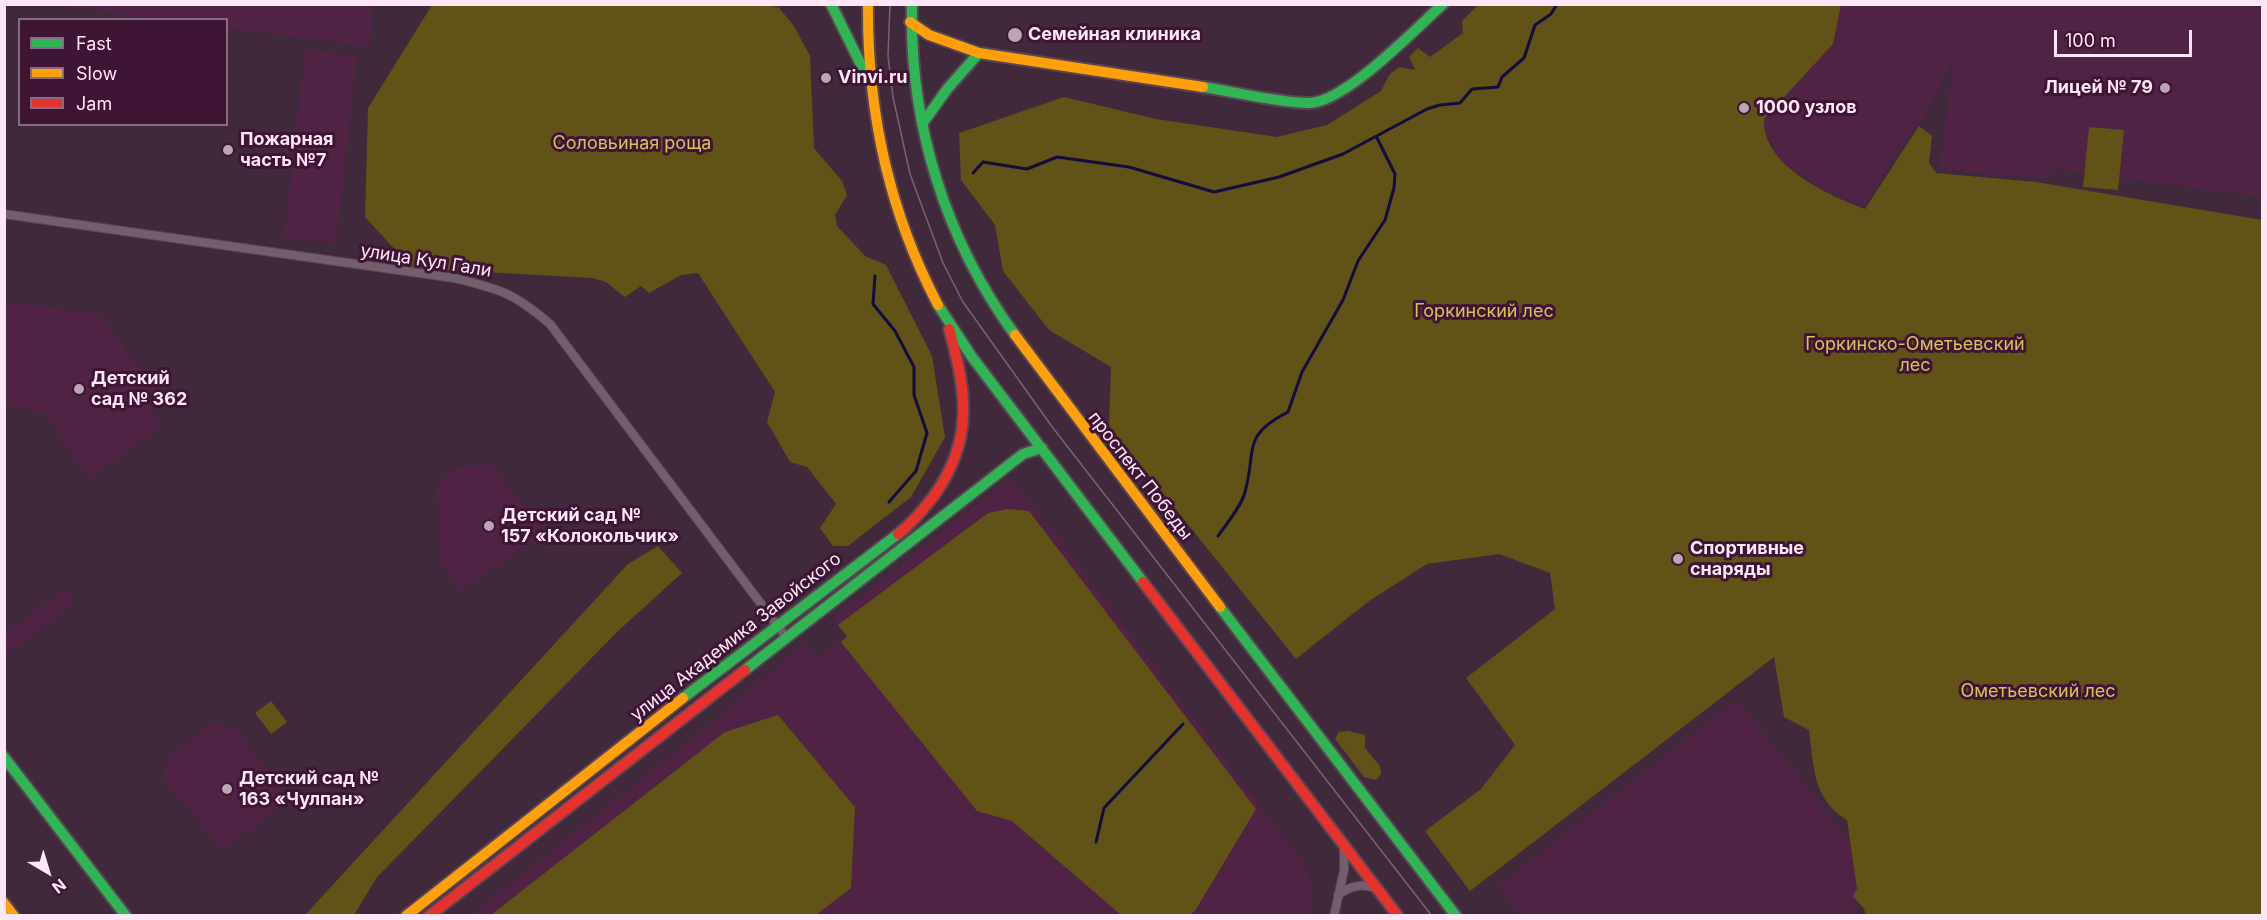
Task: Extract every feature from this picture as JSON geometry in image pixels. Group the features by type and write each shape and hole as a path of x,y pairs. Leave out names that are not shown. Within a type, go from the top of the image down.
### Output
{"street":[{"path":"831,4 869,81"},
{"path":"868,4 869,81 888,184 905,233 946,318 1042,448 1398,915"},
{"name":"проспект Победы","path":"912,4 910,48 922,124 934,176 960,243 1004,320 1085,431 1456,915"},
{"path":"910,22 929,35 979,53 1310,103 1331,97 1351,84 1443,4"},
{"path":"922,124 948,88 979,53"},
{"name":"улица Кул Гали","path":"4,214 454,278 498,288 526,304 550,324 786,637"},
{"name":"улица Академика Завойского","path":"406,915 777,624 903,530 944,485 959,451 965,417 965,383 946,318"},
{"name":"улица Академика Завойского","path":"429,915 1023,454 1042,448"},
{"path":"4,757 126,915"},
{"path":"1335,915 1344,870 1344,844"},
{"path":"1338,895 1352,886 1368,885 1378,890"},
{"path":"4,903 14,915"}],"shaded area":[{"path":"50,5 371,5 371,31 369,47 228,28 228,18 153,18"},
{"path":"1841,5 2262,5 2262,197 2053,169 2049,179 1939,169 1954,59 1924,119 1914,126 1864,207 1828,192 1783,164 1764,129 1764,119 1833,44"},
{"path":"305,49 357,56 336,244 284,237"},
{"name":"Детский сад № 362","path":"4,301 100,315 155,389 144,398 162,425 90,478 44,413 5,405"},
{"name":"Детский сад № 157 «Колокольчик»","path":"490,464 544,531 461,591 439,561 437,483 455,468"},
{"path":"1009,480 1016,482 1309,871 1313,915 470,916 691,740 805,643 818,659 845,637 832,620"},
{"path":"65,589 75,604 5,655 5,634"},
{"path":"1737,700 1849,840 1857,889 1853,896 1859,915 1521,915 1498,886"},
{"name":"Детский сад № 163 «Чулпан»","path":"213,721 237,730 289,800 223,850 164,779 167,760"}],"green space":[{"name":"Соловьиная роща","path":"768,4 779,8 794,26 810,56 814,148 842,181 847,195 835,215 837,226 865,256 886,265 932,356 945,437 911,497 848,546 833,546 820,528 836,504 807,467 790,462 767,422 775,392 698,273 681,275 649,293 641,286 625,297 606,282 592,278 412,268 365,217 368,108 432,5"},
{"path":"1478,5 1841,5 1833,44 1764,119 1766,136 1774,151 1785,164 1816,187 1833,196 1865,209 1919,126 1932,136 1929,163 1936,173 2036,182 2262,220 2262,915 1866,915 1853,896 1857,889 1847,820 1836,812 1821,792 1814,769 1809,730 1784,717 1774,657 1470,891 1425,831 1481,789 1515,745 1466,678 1555,609 1550,573 1499,554 1427,564 1369,601 1296,659 1109,426 1111,367 1049,330 1003,271 995,225 961,180 959,133 1064,97 1156,119 1277,137 1327,125 1381,91 1389,75 1399,67 1415,70 1409,57 1418,48 1430,57 1463,33 1462,21"},
{"path":"2089,127 2124,130 2118,190 2083,187"},
{"path":"1007,509 1029,511 1256,809 1195,911 1189,915 1121,915 1012,821 977,811 841,642 847,636 838,625 988,513"},
{"path":"658,546 682,573 618,631 377,877 354,915 305,915 628,564"},
{"path":"271,701 287,722 271,734 255,713"},
{"path":"778,715 855,807 851,888 816,915 491,915 725,732"},
{"path":"1348,731 1365,735 1365,748 1380,766 1381,774 1376,780 1364,777 1335,739 1339,732"}],"waterway":[{"path":"973,173 983,162 1027,169 1057,157 1129,167 1214,192 1279,177 1343,154 1427,109 1460,103 1472,89 1498,87 1502,77 1524,58 1535,25 1551,14 1557,4"},
{"path":"1218,536 1243,498 1253,445 1257,437 1263,429 1288,412 1302,372 1343,300 1358,261 1385,220 1394,188 1395,174 1377,138"},
{"path":"875,276 873,304 895,331 914,367 914,395 927,433 916,471 889,502"},
{"path":"1096,842 1104,808 1183,724"}],"tram line":[{"path":"890,4 888,56 893,97 910,174 943,263 963,302 1053,428 1432,916"}],"traffic: fast":[{"path":"831,4 869,81"},
{"path":"912,4 917,92 936,178 969,260 990,298 1015,335"},
{"path":"1203,87 1295,102 1308,103 1323,100 1340,91 1379,63 1443,4"},
{"path":"922,124 948,88 979,53"},
{"path":"938,305 972,357 1143,582"},
{"path":"745,670 1023,454 1042,448"},
{"path":"683,698 898,534"},
{"path":"1220,607 1456,916"},
{"path":"4,757 126,916"}],"traffic: slow":[{"path":"868,4 871,82 884,159 906,233 938,305"},
{"path":"910,22 929,35 979,53 1203,87"},
{"path":"1015,335 1220,607"},
{"path":"406,916 683,698"},
{"path":"4,903 14,916"}],"traffic: jam":[{"path":"898,534 917,517 933,497 946,476 961,436 963,395 949,329"},
{"path":"1143,582 1398,916"},
{"path":"429,916 745,670"}],"place":[{"name":"Семейная клиника","path":"1015,35"},
{"name":"Vinvi.ru","path":"826,78"},
{"name":"Лицей № 79","path":"2165,88"},
{"name":"1000 узлов","path":"1744,108"},
{"name":"Пожарная часть №7","path":"228,150"},
{"name":"Детский сад № 362","path":"79,389"},
{"name":"Детский сад № 157 «Колокольчик»","path":"489,526"},
{"name":"Спортивные снаряды","path":"1678,559"},
{"name":"Детский сад № 163 «Чулпан»","path":"227,789"}],"park label":[{"name":"Горкинский лес","path":"1484,312"},
{"name":"Горкинско-Ометьевский лес","path":"1915,355"},
{"name":"Ометьевский лес","path":"2038,692"}]}
